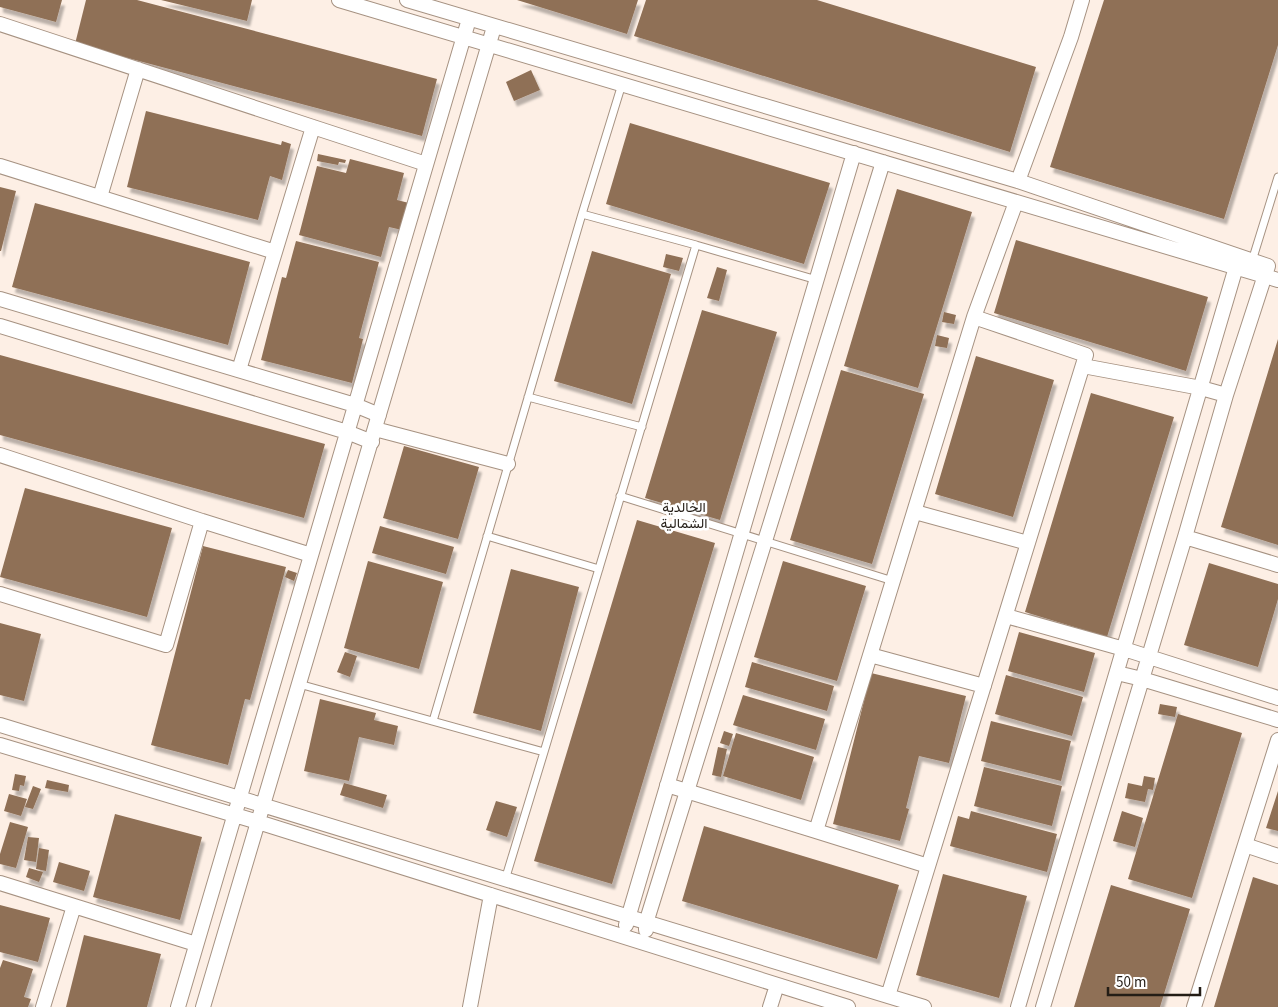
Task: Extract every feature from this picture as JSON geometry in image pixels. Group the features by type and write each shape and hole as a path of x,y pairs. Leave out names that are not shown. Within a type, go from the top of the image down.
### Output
{"street":[{"path":"339,0 1271,278"},
{"path":"407,0 1018,181 1268,266 1271,278 1226,395 1149,659 1043,1007"},
{"path":"1018,181 1071,37 1082,0"},
{"path":"178,1007 469,19"},
{"path":"0,24 426,164"},
{"path":"203,1007 494,27"},
{"path":"100,197 138,69"},
{"path":"239,370 313,127"},
{"path":"622,936 854,154"},
{"path":"646,943 646,923 883,162"},
{"path":"0,166 275,252"},
{"path":"816,831 974,318 1016,202"},
{"path":"1018,1007 1236,268"},
{"path":"0,299 355,405 375,429"},
{"path":"888,996 1086,355 974,318"},
{"path":"0,326 347,432 375,429 508,464"},
{"path":"1083,366 1201,388 1226,395"},
{"path":"0,455 311,555"},
{"path":"914,512 1028,544"},
{"path":"0,594 166,645 202,521"},
{"path":"1185,537 1278,565"},
{"path":"1006,616 1124,649 1149,659 1278,698"},
{"path":"870,655 984,686"},
{"path":"1116,673 1278,720"},
{"path":"0,725 924,1007"},
{"path":"1194,1007 1278,740"},
{"path":"1,748 258,822 848,1007"},
{"path":"667,785 928,866"},
{"path":"1245,845 1278,856"},
{"path":"0,883 196,944"},
{"path":"470,1007 491,895"},
{"path":"43,1007 74,906"},
{"path":"770,1007 777,985"}],"lane":[{"path":"433,721 622,84"},
{"path":"1252,261 1278,178"},
{"path":"582,214 817,280"},
{"path":"505,880 696,246"},
{"path":"528,397 642,427"},
{"path":"620,496 893,581"},
{"path":"487,536 599,569"},
{"path":"299,684 544,752"}],"building":[{"path":"0,0 62,0 56,22 0,7"},
{"path":"86,0 137,0 437,79 422,136 75,44"},
{"path":"161,0 252,0 247,21"},
{"path":"517,0 638,0 627,34"},
{"path":"646,0 817,0 1036,67 1010,152 634,36"},
{"path":"1104,0 1278,0 1278,45 1224,219 1050,167"},
{"path":"531,70 540,90 514,101 506,82"},
{"path":"146,111 281,145 282,141 291,144 282,180 270,176 258,220 127,187"},
{"path":"630,123 830,183 804,264 606,204"},
{"path":"318,154 346,160 345,163 339,162 338,165 317,161"},
{"path":"350,159 404,173 397,200 409,203 402,230 389,227 381,257 299,235 317,166 346,173"},
{"path":"0,187 16,191 1,251 0,251"},
{"path":"897,189 972,212 918,388 844,366"},
{"path":"35,203 250,262 228,345 12,287"},
{"path":"1016,240 1208,297 1186,371 994,313"},
{"path":"296,241 379,262 359,338 363,339 352,383 261,360 282,277 286,278"},
{"path":"592,251 671,274 632,404 554,381"},
{"path":"666,254 683,258 679,271 663,267"},
{"path":"717,267 727,270 719,301 707,298"},
{"path":"702,310 777,332 720,520 645,498"},
{"path":"944,312 956,315 954,324 942,322"},
{"path":"937,335 949,338 947,348 935,346"},
{"path":"1278,339 1278,545 1221,527"},
{"path":"0,355 325,444 304,518 0,435"},
{"path":"976,356 1054,380 1013,517 935,494"},
{"path":"841,370 924,394 872,564 790,540"},
{"path":"1091,393 1174,417 1107,637 1025,612"},
{"path":"404,446 479,467 458,539 383,518"},
{"path":"25,488 172,528 147,617 0,577"},
{"path":"637,520 715,543 612,884 534,861"},
{"path":"380,526 454,547 446,574 372,553"},
{"path":"203,546 286,567 250,700 245,699 228,765 151,745"},
{"path":"368,561 443,582 419,669 344,648"},
{"path":"783,561 866,586 837,681 754,657"},
{"path":"1209,563 1278,584 1278,599 1258,667 1184,645"},
{"path":"511,569 579,587 541,731 473,713"},
{"path":"288,570 297,573 294,581 285,577"},
{"path":"0,623 41,634 24,701 0,695"},
{"path":"1019,632 1095,653 1084,692 1008,671"},
{"path":"345,652 357,656 350,677 337,672"},
{"path":"752,662 834,686 827,711 745,687"},
{"path":"871,673 966,696 949,763 919,756 906,808 909,809 900,841 833,824"},
{"path":"1006,675 1083,697 1072,736 995,714"},
{"path":"743,695 825,719 816,750 733,725"},
{"path":"320,699 376,713 374,720 398,726 394,745 359,737 349,781 304,771"},
{"path":"1160,704 1177,707 1175,717 1158,714"},
{"path":"1178,714 1242,733 1192,898 1128,879"},
{"path":"991,721 1071,741 1061,781 981,761"},
{"path":"724,731 733,734 729,746 720,743"},
{"path":"736,733 814,757 801,800 723,776"},
{"path":"718,747 727,749 721,777 712,775"},
{"path":"984,767 1062,786 1052,826 974,806"},
{"path":"15,774 26,776 24,786 20,785 19,791 12,790"},
{"path":"1144,776 1155,778 1153,790 1148,789 1145,802 1125,798 1128,783 1142,786"},
{"path":"47,780 69,785 68,792 45,788"},
{"path":"344,783 387,795 383,808 340,795"},
{"path":"33,786 41,789 33,809 25,807"},
{"path":"1278,791 1278,831 1266,828"},
{"path":"9,794 27,799 21,816 4,811"},
{"path":"496,801 517,807 507,837 486,830"},
{"path":"971,811 1057,834 1047,872 950,846 958,816 969,819"},
{"path":"1122,811 1143,818 1135,847 1113,841"},
{"path":"115,814 202,837 180,920 93,897"},
{"path":"10,822 28,827 16,868 0,864 0,854"},
{"path":"704,826 899,885 877,959 682,901"},
{"path":"28,837 39,838 36,862 24,860"},
{"path":"39,848 49,850 46,871 36,869"},
{"path":"59,862 90,871 84,891 53,882"},
{"path":"29,868 43,872 39,882 26,877"},
{"path":"943,874 1027,896 999,998 916,975"},
{"path":"1253,877 1278,885 1278,1007 1214,1007"},
{"path":"1111,885 1190,909 1160,1007 1074,1007"},
{"path":"0,905 50,918 38,962 0,952"},
{"path":"84,935 161,954 147,1007 66,1007"},
{"path":"3,960 33,969 24,997 31,999 28,1007 0,1007 0,968"}],"district":[{"name":"الخالدية الشمالية","path":"684,516"}]}
